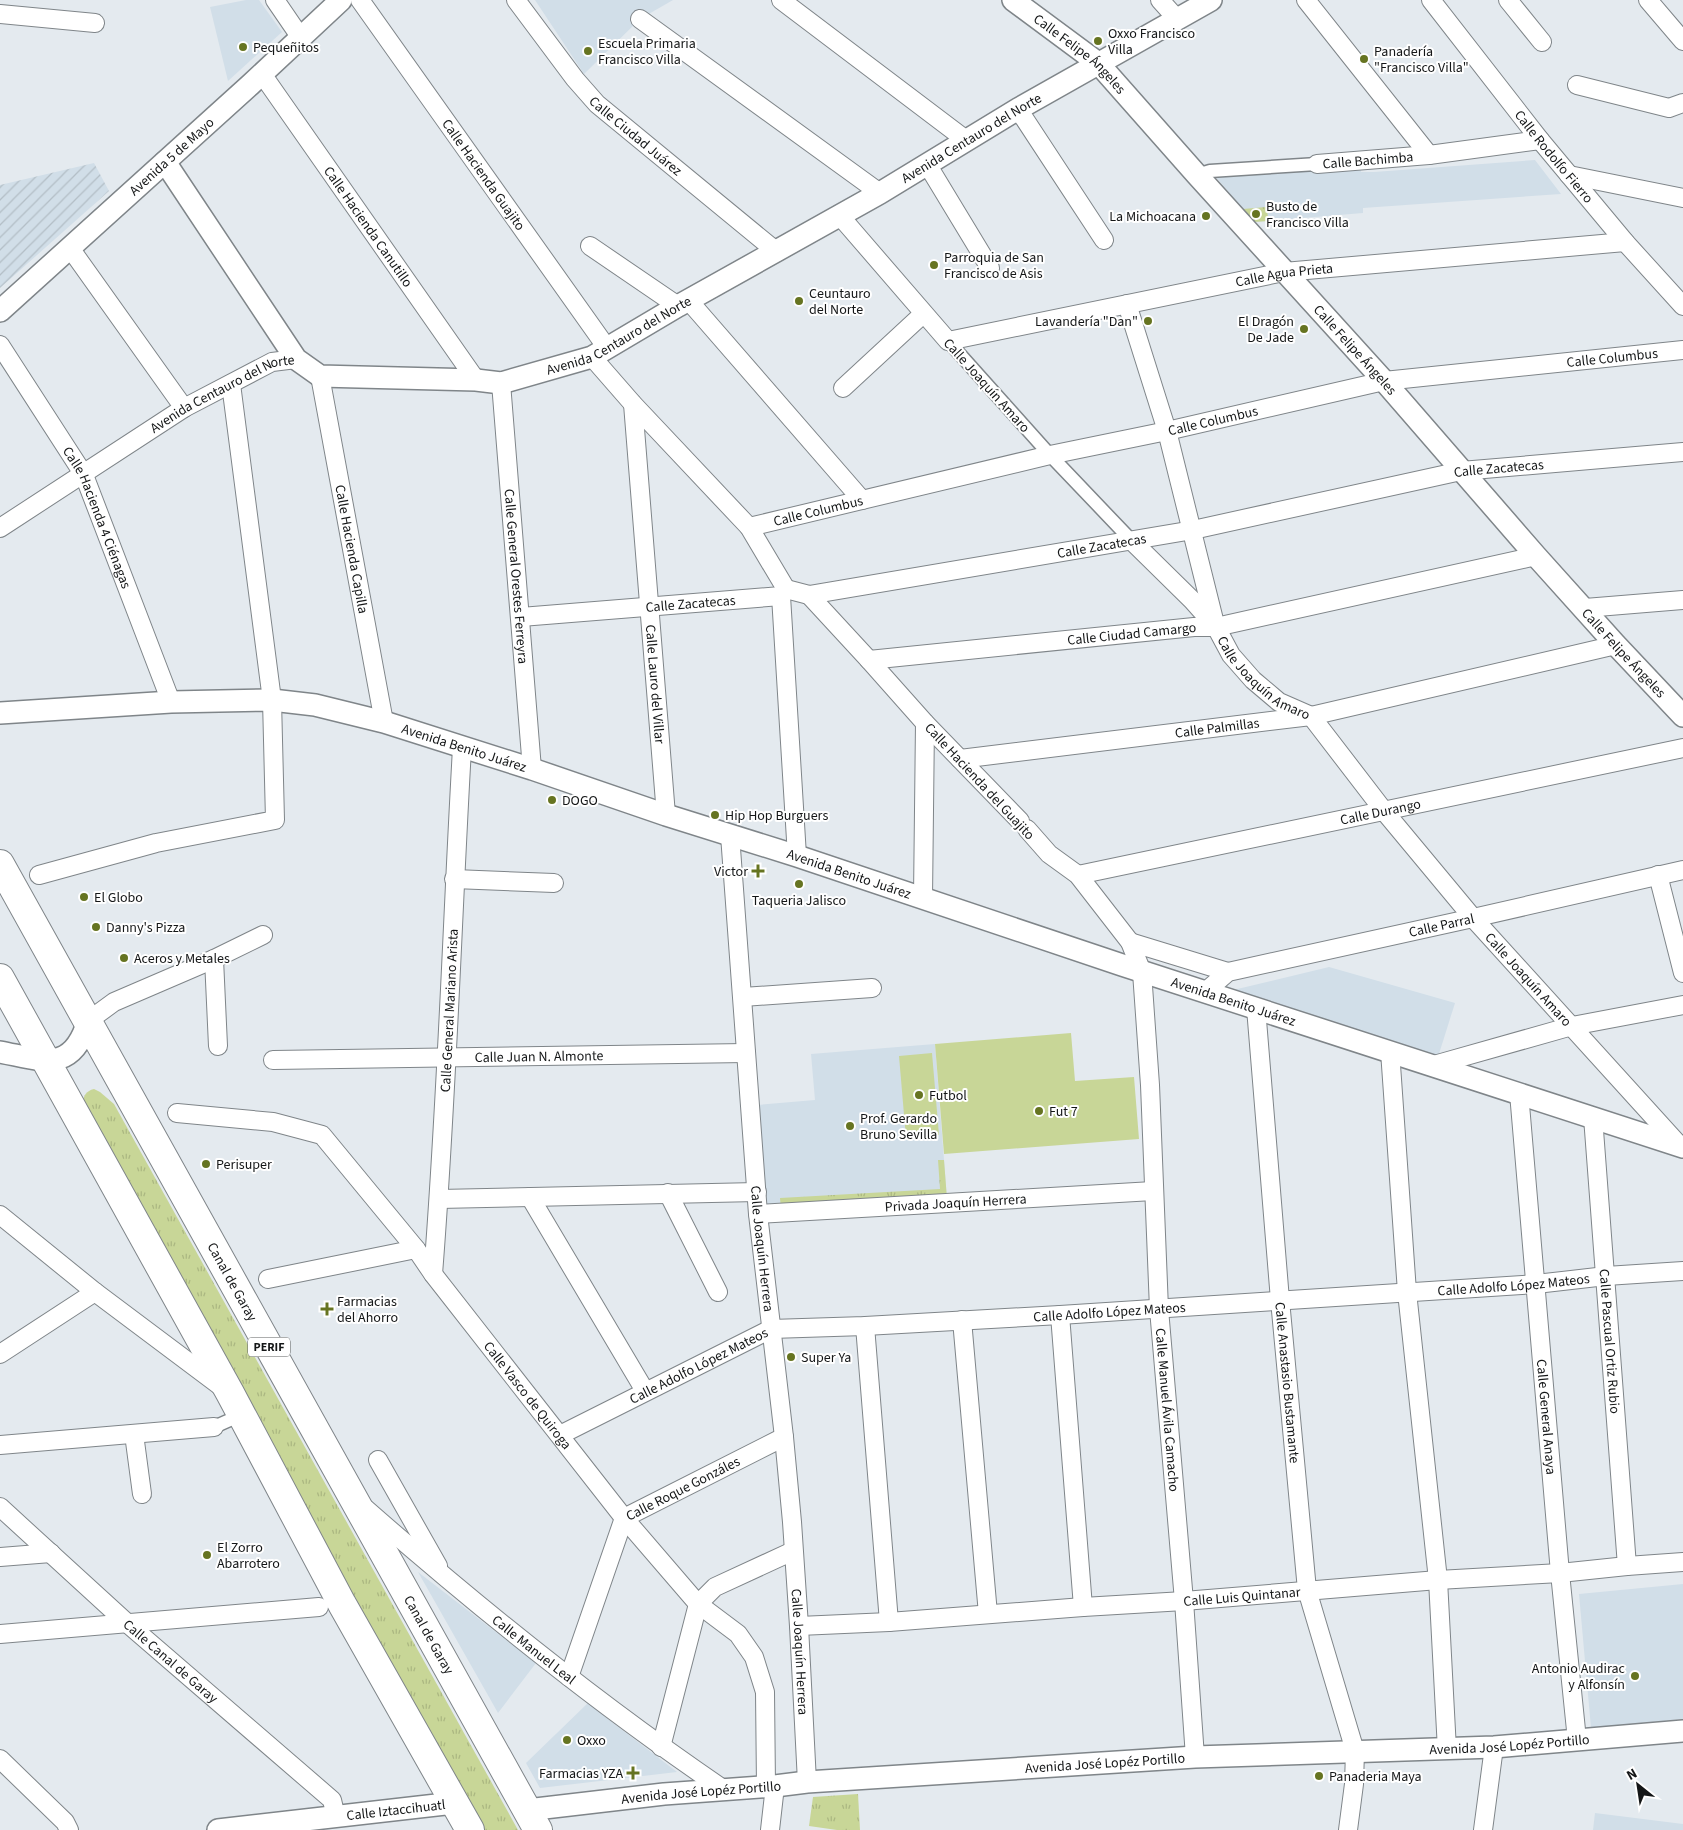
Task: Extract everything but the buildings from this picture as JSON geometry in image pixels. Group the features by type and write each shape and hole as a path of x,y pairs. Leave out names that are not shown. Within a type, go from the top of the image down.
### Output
{"main road":[{"name":"Canal de Garay","path":"0,864 533,1820"},
{"path":"0,899 10,909 31,919"},
{"path":"0,978 235,1404 331,1606 470,1830"}],"street":[{"path":"275,0 301,38"},
{"name":"Avenida 5 de Mayo","path":"0,311 341,0"},
{"name":"Calle Hacienda Guajito","path":"360,0 600,352"},
{"name":"Calle Ciudad Juárez","path":"516,0 575,79 597,104 777,252"},
{"path":"781,0 966,140"},
{"name":"Calle Felipe Ángeles","path":"1013,0 1098,63 1384,381 1460,471 1536,556 1683,716"},
{"path":"1160,0 1177,19"},
{"name":"Avenida Centauro del Norte","path":"0,528 184,408 272,362 296,358 320,376 476,380 501,383 600,352 880,193 1018,109 1211,0"},
{"path":"1306,0 1429,155"},
{"name":"Calle Rodolfo Fierro","path":"1431,0 1540,140 1625,242 1683,306"},
{"path":"1508,0 1542,42"},
{"path":"1648,0 1683,41"},
{"path":"5,10 95,23"},
{"path":"640,19 880,193"},
{"name":"Calle Hacienda Canutillo","path":"262,74 476,380"},
{"path":"1577,85 1670,108 1683,103"},
{"path":"1018,109 1104,240"},
{"name":"Calle Bachimba","path":"1197,175 1210,171 1429,155 1540,140"},
{"path":"165,162 296,358"},
{"path":"927,164 990,268"},
{"path":"1569,175 1683,198"},
{"name":"Calle Joaquín Amaro","path":"840,216 923,314 1050,456 1192,600 1216,627 1231,655 1253,680 1279,702 1311,716 1384,810 1473,918 1681,1146"},
{"name":"Calle Agua Prieta","path":"948,341 1284,272 1625,242"},
{"path":"590,246 684,304 862,500"},
{"path":"70,248 184,408"},
{"path":"1127,304 1167,431 1216,627"},
{"path":"843,388 923,314"},
{"name":"Calle Hacienda 4 Ciénagas","path":"0,345 84,475 171,702"},
{"name":"Calle Columbus","path":"749,527 1050,456 1384,381 1683,350"},
{"path":"600,352 633,404 749,527 783,592 797,856"},
{"name":"Calle Hacienda Capilla","path":"320,376 384,722"},
{"name":"Calle General Orestes Ferreyra","path":"501,383 532,769"},
{"path":"38,875 156,843 274,820 272,700 231,384"},
{"name":"Calle Lauro del Villar","path":"633,404 666,815"},
{"name":"Calle Zacatecas","path":"521,617 649,607 783,592 808,595 1193,530 1460,471 1683,452"},
{"name":"Calle Ciudad Camargo","path":"869,660 1194,627 1216,627 1536,556"},
{"name":"Calle Hacienda del Guajito","path":"808,595 925,723 1049,854 1078,875 1130,942 1142,972"},
{"path":"1585,608 1683,600"},
{"name":"Calle Palmillas","path":"960,759 1311,716 1616,645"},
{"name":"Avenida Benito Juárez","path":"0,713 171,702 272,700 315,705 384,722 797,856 1142,972 1681,1146"},
{"path":"923,898 925,723"},
{"name":"Calle General Mariano Arista","path":"433,1274 447,1058 454,879 462,748"},
{"name":"Calle Durango","path":"1078,875 1683,748"},
{"name":"Calle Joaquín Herrera","path":"730,835 758,1214 784,1437 794,1551 807,1782"},
{"name":"Calle Parral","path":"1205,992 1228,972 1683,870"},
{"path":"1658,875 1683,972"},
{"path":"454,879 554,883"},
{"path":"0,1052 46,1061 59,1059 75,1049 83,1036 88,1021 114,1002 214,959 262,934"},
{"path":"1130,942 1228,972"},
{"path":"214,959 218,1046"},
{"name":"Calle Manuel Ávila Camacho","path":"1142,972 1150,1085 1159,1309 1184,1601 1195,1757"},
{"path":"742,998 872,988"},
{"path":"1434,1065 1572,1026 1683,1005"},
{"name":"Calle Anastasio Bustamante","path":"1256,1008 1280,1300 1307,1590 1354,1751 1354,1784 1348,1830"},
{"path":"1390,1051 1407,1292 1438,1580 1448,1750"},
{"name":"Calle Juan N. Almonte","path":"273,1060 746,1053"},
{"name":"Calle General Anaya","path":"1519,1093 1560,1573 1577,1740"},
{"name":"Calle Vasco de Quiroga","path":"177,1113 274,1122 322,1135 416,1249 433,1274 624,1518 698,1604 738,1634 754,1657 765,1692 770,1786"},
{"name":"Calle Pascual Ortiz Rubio","path":"1593,1117 1627,1566"},
{"name":"Privada Joaquín Herrera","path":"758,1214 1153,1191"},
{"path":"439,1198 757,1192"},
{"path":"668,1193 718,1292"},
{"path":"530,1197 645,1392"},
{"path":"0,1215 235,1404 214,1427 0,1445"},
{"path":"268,1279 416,1249"},
{"name":"Calle Adolfo López Mateos","path":"560,1434 772,1329 865,1326 1159,1309 1536,1284 1606,1276 1683,1271"},
{"path":"0,1354 95,1292"},
{"path":"1060,1315 1083,1607"},
{"path":"962,1320 988,1614"},
{"path":"865,1326 890,1622"},
{"path":"134,1434 142,1494"},
{"name":"Calle Roque Gonzáles","path":"569,1677 624,1518 784,1437"},
{"path":"378,1460 444,1578"},
{"name":"Calle Manuel Leal","path":"353,1498 444,1578 569,1677 661,1747 723,1789"},
{"name":"Calle Canal de Garay","path":"0,1507 128,1624 332,1800 336,1816"},
{"path":"661,1747 698,1604 715,1587 794,1551"},
{"path":"0,1557 51,1553"},
{"name":"Calle Luis Quintanar","path":"799,1626 890,1622 1184,1601 1683,1562"},
{"path":"0,1634 331,1606"},
{"name":"Avenida José Lopéz Portillo","path":"533,1820 664,1794 807,1782 1195,1757 1354,1751 1448,1750 1683,1731"},
{"path":"1483,1830 1494,1747"},
{"path":"0,1759 65,1822 69,1830"},
{"path":"770,1786 770,1830"},
{"name":"Calle Iztaccihuatl","path":"218,1830 454,1803"}],"shaded area":[{"name":"Pequeñitos","path":"246,0 259,0 282,32 228,81 210,7"},
{"name":"Escuela Primaria Francisco Villa","path":"535,0 673,0 640,19 584,74"},
{"path":"1535,160 1561,194 1363,208 1363,213 1254,222 1215,176 1360,166 1361,172 1374,172"},
{"path":"94,163 109,191 0,288 0,185"},
{"path":"1329,967 1455,1003 1438,1057 1229,991"},
{"name":"Prof. Gerardo Bruno Sevilla","path":"935,1044 947,1199 765,1210 757,1105 815,1100 811,1054"},
{"path":"418,1572 536,1663 498,1713 489,1697"},
{"name":"Antonio Audirac y Alfonsín","path":"1683,1584 1683,1719 1591,1728 1579,1594"},
{"path":"588,1703 677,1772 540,1788 526,1763"},
{"path":"1595,1813 1683,1824 1683,1830 1593,1830"}],"green space":[{"path":"1266,207 1269,221 1254,222 1243,209"},
{"name":"Fut 7","path":"1071,1033 1075,1081 1134,1077 1139,1139 944,1154 935,1044"},
{"name":"Futbol","path":"932,1053 939,1135 906,1138 899,1056"},
{"path":"94,1089 114,1104 518,1830 481,1830 83,1102 86,1094"},
{"path":"938,1160 944,1160 947,1199 781,1209 780,1198 940,1189"},
{"path":"858,1794 860,1830 837,1830 809,1826 813,1797"}],"place":[{"name":"Oxxo Francisco Villa","path":"1098,41"},
{"name":"Pequeñitos","path":"243,47"},
{"name":"Escuela Primaria Francisco Villa","path":"588,51"},
{"name":"Panadería \"Francisco Villa\"","path":"1364,59"},
{"name":"Busto de Francisco Villa","path":"1256,214"},
{"name":"La Michoacana","path":"1206,216"},
{"name":"Parroquia de San Francisco de Asis","path":"934,265"},
{"name":"Ceuntauro del Norte","path":"799,301"},
{"name":"Lavandería \"Dan\"","path":"1148,321"},
{"name":"El Dragón De Jade","path":"1304,329"},
{"name":"DOGO","path":"552,800"},
{"name":"Hip Hop Burguers","path":"715,815"},
{"name":"Victor","path":"758,871"},
{"name":"Taqueria Jalisco","path":"799,884"},
{"name":"El Globo","path":"84,897"},
{"name":"Danny's Pizza","path":"96,927"},
{"name":"Aceros y Metales","path":"124,958"},
{"name":"Futbol","path":"919,1095"},
{"name":"Fut 7","path":"1039,1111"},
{"name":"Prof. Gerardo Bruno Sevilla","path":"850,1126"},
{"name":"Perisuper","path":"206,1164"},
{"name":"Farmacias del Ahorro","path":"327,1309"},
{"name":"Super Ya","path":"791,1357"},
{"name":"El Zorro Abarrotero","path":"207,1555"},
{"name":"Antonio Audirac y Alfonsín","path":"1635,1676"},
{"name":"Oxxo","path":"567,1740"},
{"name":"Farmacias YZA","path":"633,1773"},
{"name":"Panaderia Maya","path":"1319,1776"}]}
